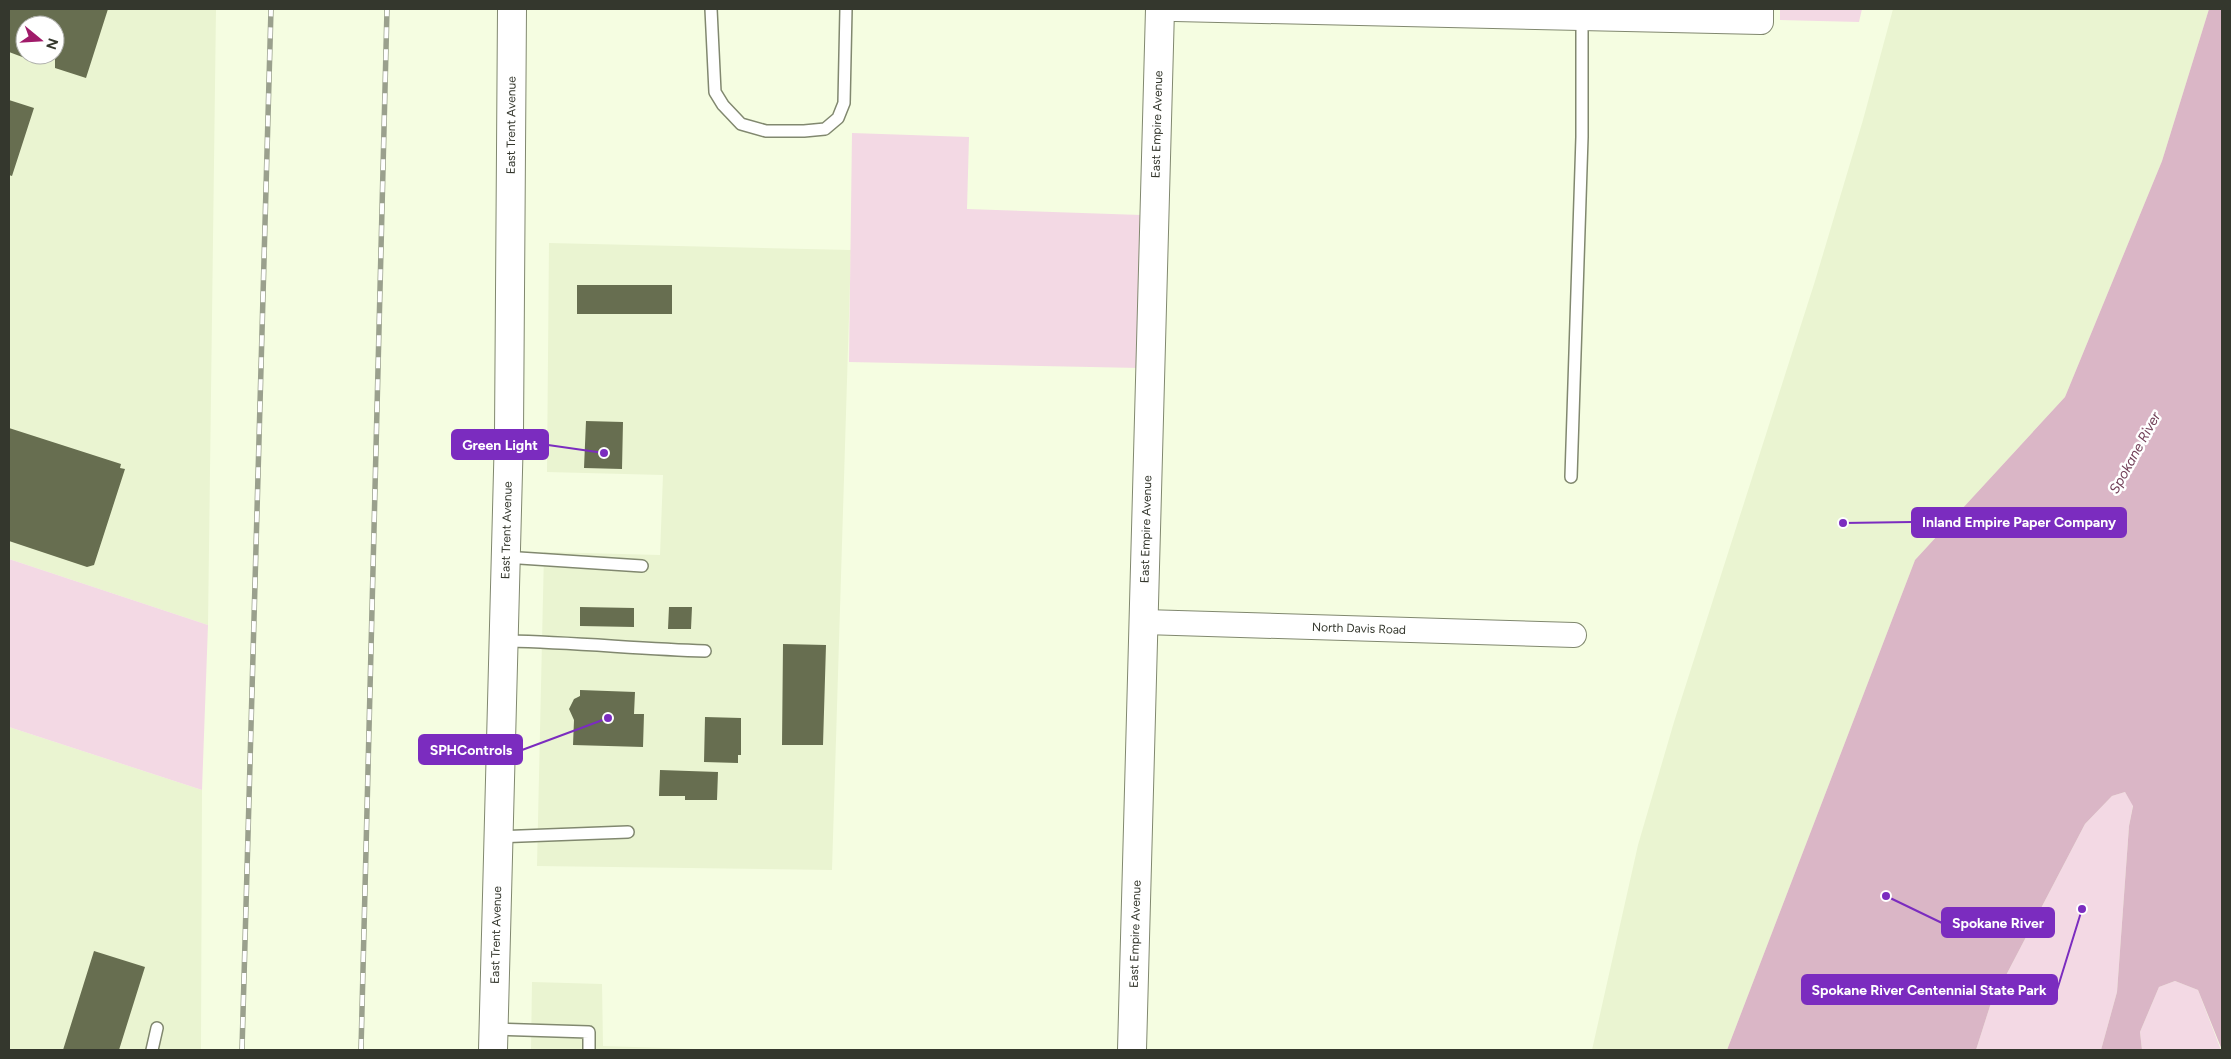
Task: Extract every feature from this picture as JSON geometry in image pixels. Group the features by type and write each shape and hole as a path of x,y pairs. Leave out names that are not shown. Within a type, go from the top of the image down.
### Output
{"street":[{"name":"East Trent Avenue","path":"493,1040 509,424 512,9"},
{"name":"East Empire Avenue","path":"1132,1050 1160,9"},
{"path":"1175,9 1582,18 1761,16"},
{"name":"North Davis Road","path":"1144,622 1574,634"}],"lane":[{"path":"711,9 714,92 723,105 741,124 766,131 804,131 825,128 838,118 844,102 846,9"},
{"path":"1571,476 1582,137 1582,18"},
{"path":"505,557 642,566"},
{"path":"503,641 555,642 705,651"},
{"path":"498,837 628,832"},
{"path":"152,1050 157,1028"},
{"path":"493,1040 589,1032 589,1050"}],"shaded area":[{"path":"9,9 216,9 208,625 9,559"},
{"path":"1780,9 1862,9 1859,22 1780,20"},
{"path":"1893,9 2209,9 2162,161 2065,397 1915,560 1727,1050 1592,1050 1638,845 1674,722 1815,281 1863,120"},
{"path":"852,133 969,137 967,209 1141,215 1140,368 849,362"},
{"path":"549,243 851,250 832,870 537,866 544,552 660,555 663,475 547,472"},
{"path":"9,559 208,625 202,790 9,727"},
{"path":"9,727 202,790 201,1050 9,1050"},
{"path":"2125,792 2133,805 2129,826 2117,992 2101,1050 1976,1050 1990,1006 2085,824 2112,796"},
{"path":"2175,981 2198,990 2221,1050 2142,1050 2140,1032 2159,987"},
{"path":"532,982 602,984 603,1046 694,1050 531,1050"}],"water":[{"path":"2209,9 2222,9 2222,1050 2198,990 2175,981 2159,987 2140,1032 2142,1050 2101,1050 2117,992 2129,826 2133,806 2125,792 2112,796 2085,824 1990,1006 1976,1050 1727,1050 1915,560 2065,397 2162,161"}],"building":[{"path":"9,9 108,9 86,78 55,68 55,65 65,65 65,15 15,15 15,54 9,52"},
{"path":"9,100 34,108 12,176 9,175"},
{"path":"577,285 672,285 672,314 577,314"},
{"path":"586,421 623,422 622,469 584,468"},
{"path":"9,428 121,464 120,468 125,469 94,565 87,567 9,541"},
{"path":"580,607 634,608 634,627 580,626"},
{"path":"669,607 692,607 691,629 668,629"},
{"path":"783,644 826,645 823,745 782,745"},
{"path":"580,690 635,692 634,714 644,714 643,747 573,745 574,720 569,709 574,699 580,696"},
{"path":"705,717 741,718 741,755 738,755 738,763 704,762"},
{"path":"660,770 718,772 717,800 685,800 685,796 659,796"},
{"path":"94,951 145,967 119,1050 63,1050"}],"railway":[{"path":"242,1050 271,9"},
{"path":"361,1050 387,9"}],"place":[{"name":"Green Light","path":"604,453"},
{"name":"Inland Empire Paper Company","path":"1843,523"},
{"name":"SPHControls","path":"608,718"},
{"name":"Spokane River","path":"1886,896"},
{"name":"Spokane River Centennial State Park","path":"2082,909"}]}
